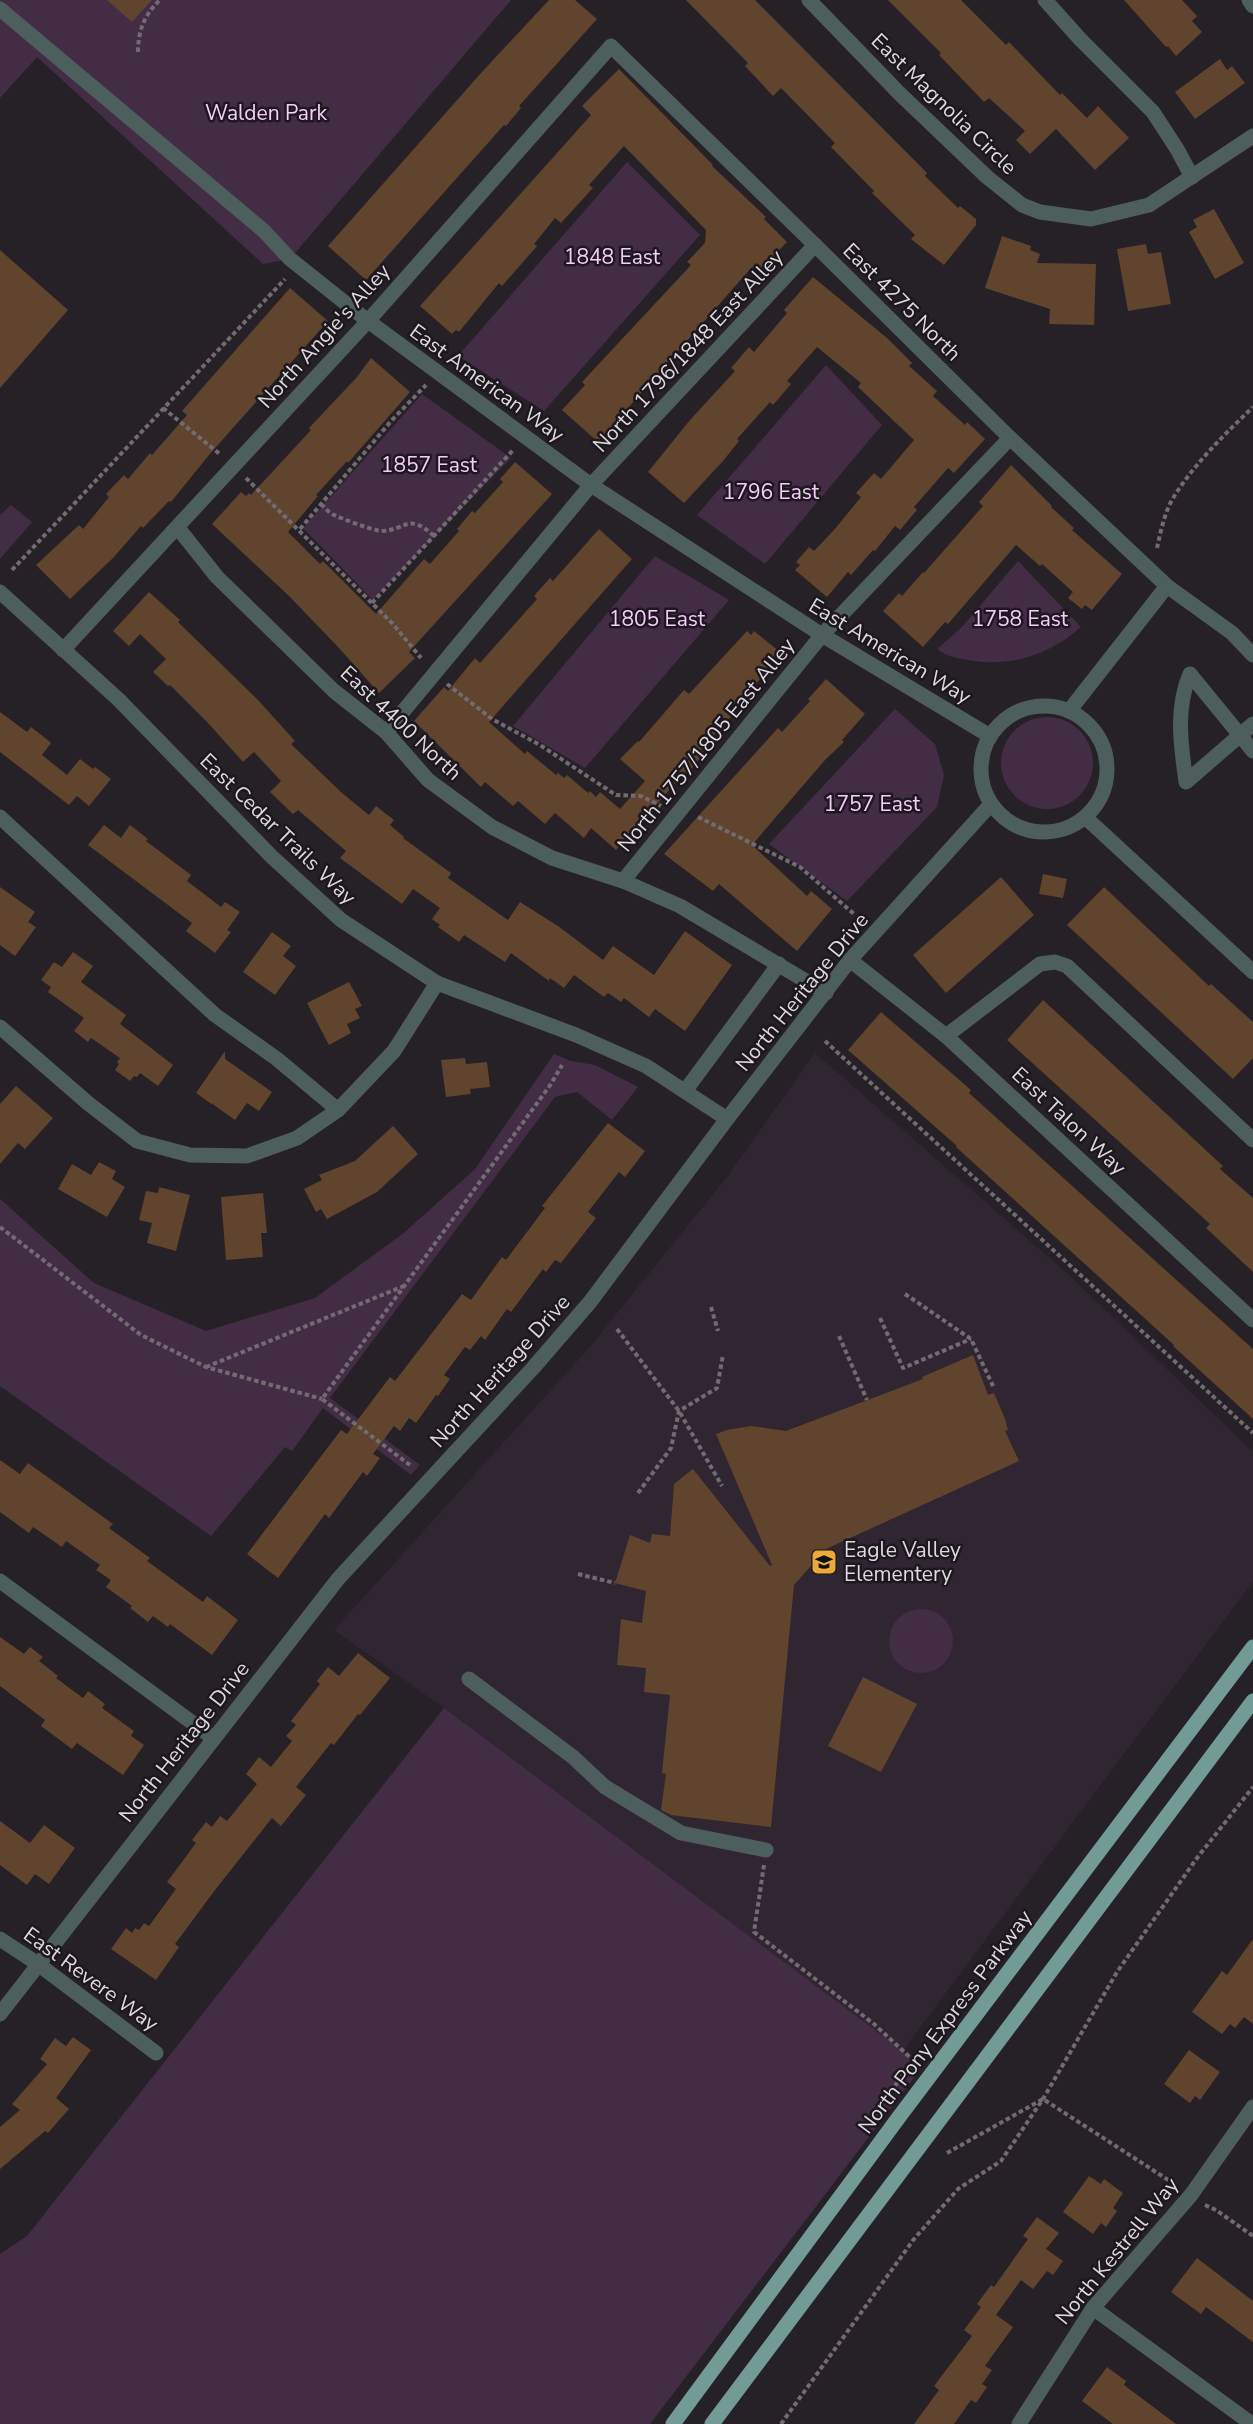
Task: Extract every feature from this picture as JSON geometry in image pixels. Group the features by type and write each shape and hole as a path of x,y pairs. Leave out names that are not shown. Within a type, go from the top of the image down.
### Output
{"main road":[{"name":"North Pony Express Parkway","path":"673,2424 906,2108 1253,1647"},
{"path":"712,2424 1253,1701"}],"street":[{"name":"East Magnolia Circle","path":"810,0 900,94 1004,191 1022,205 1040,212 1091,219 1149,205 1253,136"},
{"path":"1045,0 1080,39 1153,112 1192,177"},
{"path":"1249,0 1253,6"},
{"name":"East American Way","path":"0,9 264,231 290,259 368,321 591,485 822,635 990,736"},
{"name":"North Angie's Alley","path":"63,650 368,321 611,46"},
{"name":"East 4275 North","path":"611,46 1010,438 1167,586 1232,633 1253,656"},
{"name":"North 1796/1848 East Alley","path":"386,732 591,485 815,244"},
{"name":"North 1757/1805 East Alley","path":"623,881 822,635 1010,438"},
{"name":"East 4400 North","path":"178,528 217,577 273,633 334,691 386,732 428,780 492,827 552,858 623,881 680,906 826,993"},
{"path":"1069,711 1167,586"},
{"name":"East Cedar Trails Way","path":"0,592 118,699 271,856 341,920 437,983 576,1035 646,1066 727,1119"},
{"path":"1253,724 1240,735 1186,782 1180,736 1184,687 1190,674 1240,735 1253,751"},
{"path":"1053,707 1069,711 1094,730 1103,746 1107,765 1106,783 1099,800 1085,817 1068,828 1052,832 1026,830 1003,816 991,804 984,787 981,767 983,752 990,736 1001,722 1015,713 1028,708 1053,707"},
{"name":"North Heritage Drive","path":"0,2014 338,1579 533,1368 590,1302 850,960 991,804"},
{"path":"0,817 215,1015 277,1059 338,1110"},
{"path":"1085,817 1253,972"},
{"name":"East Talon Way","path":"850,960 946,1036 1253,1320"},
{"path":"946,1036 1040,964 1055,962 1067,966 1253,1140"},
{"path":"685,1091 779,964"},
{"path":"0,1027 89,1104 137,1141 190,1155 247,1156 297,1138 338,1110 394,1051 437,983"},
{"path":"0,1581 213,1738"},
{"path":"469,1678 573,1757 604,1787 681,1833 766,1850"},
{"name":"East Revere Way","path":"0,1939 38,1964 156,2053"},
{"name":"North Kestrell Way","path":"1019,2424 1093,2308 1191,2194 1253,2107"},
{"path":"1093,2308 1252,2424"}],"path":[{"path":"138,52 141,25 160,0"},
{"path":"12,570 285,279"},
{"path":"300,529 392,420 427,384"},
{"path":"1157,548 1163,521 1174,496 1202,459 1253,407"},
{"path":"163,408 226,460"},
{"path":"372,603 515,449"},
{"path":"246,478 300,529 372,603 421,658"},
{"path":"321,504 332,514 372,530 382,531 411,523 425,527 434,536"},
{"path":"443,681 492,719 540,745 616,795 641,796 664,808"},
{"path":"691,813 800,867 854,914"},
{"path":"825,1041 1253,1433"},
{"path":"322,1399 551,1084 562,1065"},
{"path":"0,1227 141,1335 206,1367 322,1399 410,1465"},
{"path":"206,1367 405,1285"},
{"path":"906,1294 971,1339 994,1388"},
{"path":"711,1307 718,1331"},
{"path":"880,1318 903,1368 971,1339"},
{"path":"617,1329 679,1411 722,1486"},
{"path":"839,1336 867,1400"},
{"path":"638,1493 671,1448 679,1411 717,1388 723,1355"},
{"path":"578,1574 615,1583"},
{"path":"781,2424 914,2239 958,2189 1001,2161 1043,2098 1118,1972 1197,1858 1253,1787"},
{"path":"766,1850 754,1932 874,2024 914,2061 880,2105"},
{"path":"947,2153 1043,2098"},
{"path":"1043,2098 1253,2236"}],"shaded area":[{"name":"Eagle Valley Elementery","path":"815,1053 1069,1275 1253,1452 1253,1581 901,2053 444,1708 334,1630 588,1349 727,1177"}],"green space":[{"name":"Walden Park","path":"0,0 511,0 290,259 263,264 37,57 0,98"},
{"name":"1848 East","path":"627,162 700,235 544,411 458,356"},
{"name":"1796 East","path":"826,365 882,425 765,564 697,515"},
{"name":"1857 East","path":"422,394 511,458 373,600 303,528"},
{"path":"11,505 32,522 0,559 0,515"},
{"name":"1805 East","path":"655,556 729,600 585,768 513,726"},
{"name":"1758 East","path":"1018,561 1081,627 1069,637 1042,652 1014,660 983,662 968,660 951,656 937,649 962,627"},
{"name":"1757 East","path":"895,709 935,744 944,775 937,807 847,901 769,844"},
{"path":"1047,717 1065,720 1080,730 1090,745 1093,763 1090,781 1080,796 1065,806 1047,809 1029,806 1014,796 1004,781 1001,763 1004,745 1014,730 1029,720"},
{"path":"554,1054 571,1061 595,1065 638,1087 612,1120 577,1092 555,1097 330,1398 420,1465 411,1475 323,1408 292,1451 285,1447 211,1536 0,1386 0,1199 94,1283 206,1331 315,1298 405,1232 475,1169"},
{"path":"915,1609 927,1609 944,1618 951,1629 953,1641 951,1653 944,1664 927,1673 915,1673 903,1668 894,1659 889,1647 889,1635 894,1623 903,1614"},
{"path":"444,1708 923,2066 650,2424 0,2424 0,2254 27,2236"}],"building":[{"path":"107,0 152,0 132,22"},
{"path":"549,0 575,0 597,19 519,106 521,108 506,126 504,125 366,280 328,246"},
{"path":"686,0 755,0 927,173 925,176 958,208 960,206 976,219 976,225 944,265 911,239 915,235 872,193 874,191 831,147 835,143 781,88 773,96 745,66 748,63"},
{"path":"888,0 961,0 1006,45 1009,42 1060,95 1062,93 1087,118 1098,106 1129,138 1095,170 1056,129 1030,154 1016,140 1025,131 989,98 984,102 939,55 941,53"},
{"path":"1124,0 1182,0 1197,16 1192,21 1202,32 1176,56"},
{"path":"1220,59 1227,70 1232,66 1245,83 1195,119 1175,92"},
{"path":"619,69 712,166 766,217 764,219 787,242 757,272 752,267 598,442 562,410 585,385 582,382 691,265 687,262 705,243 706,230 624,146 589,185 593,188 561,223 555,218 534,244 537,246 502,286 499,283 459,332 456,330 452,334 420,306 591,115 582,106"},
{"path":"1214,209 1244,263 1215,279 1189,232 1197,227 1193,220"},
{"path":"1002,236 1031,246 1030,250 1040,254 1037,263 1096,264 1094,325 1049,324 1050,309 985,288"},
{"path":"1146,244 1148,254 1161,252 1171,304 1128,311 1117,249"},
{"path":"0,250 68,310 0,388"},
{"path":"813,277 887,338 912,363 909,366 937,391 933,396 965,425 967,422 985,439 954,473 948,468 914,507 917,510 900,530 895,526 875,551 873,550 851,575 848,572 827,597 795,570 800,565 796,562 809,547 814,551 834,530 861,497 856,493 874,473 881,479 914,440 858,387 861,383 817,347 787,381 791,384 773,405 770,402 737,439 739,441 723,461 684,503 648,472 690,420 735,371 731,368 749,347 754,352 787,313 784,310"},
{"path":"290,288 328,321 209,455 171,502 169,501 143,528 141,526 113,558 70,599 36,565 79,525 83,529 109,497 106,494 124,475 128,479 150,453 152,455 187,415 182,411"},
{"path":"371,358 410,392 348,463 347,461 316,495 318,496 288,532 320,564 323,561 376,614 424,559 430,564 459,531 457,529 472,511 475,513 503,482 500,479 515,462 552,494 409,652 415,658 379,693 289,596 212,524 241,492 246,496 249,493 251,495 311,430 309,428 357,377"},
{"path":"1011,465 1074,528 1072,530 1122,574 1092,610 1085,605 1082,609 1068,598 1073,592 1042,564 1040,566 1016,545 948,624 945,622 923,647 883,611 899,593 902,596 924,573 983,506 979,502"},
{"path":"599,529 632,559 489,722 525,754 527,751 556,775 558,773 564,778 567,775 588,793 590,791 596,797 600,792 620,809 645,781 620,759 639,742 684,690 689,694 747,631 751,635 754,631 785,656 770,674 767,671 742,700 744,702 701,750 705,753 687,774 685,772 616,850 591,828 584,838 555,813 545,824 518,801 513,806 485,782 481,787 414,721 444,687 448,691 475,658 480,663 537,599 534,596 550,578 553,581"},
{"path":"149,592 180,620 178,622 259,701 295,741 291,744 342,793 369,815 376,806 394,820 390,825 403,838 451,873 448,878 508,920 520,902 558,926 603,960 613,946 654,975 685,931 732,965 685,1031 655,1009 649,1017 624,998 621,1002 608,993 604,997 574,975 564,988 550,978 549,981 511,953 505,962 464,935 459,942 438,927 440,925 432,919 440,908 413,889 402,904 340,858 346,851 298,810 293,814 270,792 281,781 254,752 243,762 170,685 168,686 153,672 166,659 140,634 129,646 113,631"},
{"path":"826,679 865,714 842,740 844,742 825,760 752,845 807,896 811,891 832,909 797,951 719,884 713,891 664,854 778,728 782,732"},
{"path":"0,712 27,732 31,727 49,741 51,743 42,755 67,775 80,759 111,779 89,806 77,796 69,805 0,752"},
{"path":"104,825 121,838 130,825 148,839 146,841 191,875 187,881 221,907 225,902 240,912 227,930 231,932 215,953 186,931 192,923 88,845"},
{"path":"1043,874 1067,879 1063,898 1039,894"},
{"path":"1001,877 1034,915 946,993 913,955"},
{"path":"0,887 35,912 28,922 36,927 15,956 0,945"},
{"path":"1104,887 1209,986 1211,984 1253,1022 1253,1058 1233,1079 1067,925"},
{"path":"272,932 291,946 283,956 296,966 275,995 243,972"},
{"path":"73,952 93,966 81,982 126,1015 120,1024 173,1065 158,1086 140,1073 130,1081 115,1070 120,1058 91,1038 88,1042 74,1031 84,1018 48,992 51,987 41,980 54,962 62,967"},
{"path":"349,982 362,1006 355,1009 360,1018 347,1024 351,1033 329,1045 307,1003"},
{"path":"1043,1000 1223,1166 1220,1169 1253,1198 1253,1272 1206,1228 1210,1224 1007,1040"},
{"path":"881,1012 971,1090 969,1093 1253,1349 1253,1419 957,1146 848,1050"},
{"path":"225,1051 225,1059 272,1092 259,1111 247,1103 235,1120 214,1103 213,1105 196,1093"},
{"path":"465,1058 466,1064 487,1062 490,1087 470,1089 471,1094 446,1097 441,1060"},
{"path":"16,1086 53,1118 25,1149 18,1143 0,1164 0,1104"},
{"path":"608,1123 645,1151 625,1177 619,1172 588,1212 596,1218 561,1263 555,1260 546,1272 543,1269 511,1312 507,1309 485,1340 481,1336 470,1350 465,1347 444,1375 450,1379 416,1423 409,1418 400,1431 394,1426 373,1454 380,1458 367,1476 363,1472 329,1518 325,1514 278,1578 247,1554 341,1430 347,1434 390,1377 395,1381 462,1294 471,1300 502,1257 506,1260 545,1208 542,1206"},
{"path":"393,1126 418,1154 377,1192 327,1219 321,1209 316,1212 304,1189 322,1180 319,1175 355,1161"},
{"path":"99,1162 116,1171 112,1179 125,1187 107,1217 58,1189 72,1164 91,1175"},
{"path":"159,1187 190,1195 176,1251 147,1243 152,1223 139,1220 146,1191 158,1193"},
{"path":"263,1193 267,1233 261,1233 263,1257 226,1260 221,1197"},
{"path":"973,1355 988,1395 994,1393 1005,1419 1008,1430 1005,1431 1019,1461 826,1549 794,1585 771,1827 671,1815 661,1810 666,1774 662,1773 670,1695 644,1692 646,1668 617,1665 621,1619 642,1623 646,1591 615,1583 630,1535 650,1543 652,1534 670,1536 674,1484 693,1469 770,1566 772,1565 716,1434 751,1426 786,1431 923,1379 922,1377"},
{"path":"0,1460 20,1474 28,1463 113,1524 109,1528 150,1558 147,1561 203,1602 207,1596 238,1620 212,1655 170,1624 168,1627 153,1616 148,1622 130,1608 132,1606 106,1587 111,1580 96,1570 100,1565 66,1541 62,1547 33,1527 29,1533 0,1512"},
{"path":"0,1637 24,1654 30,1647 43,1657 39,1661 58,1676 56,1678 83,1698 88,1691 105,1704 102,1708 134,1731 131,1736 144,1745 123,1775 77,1743 72,1749 41,1726 45,1720 0,1686"},
{"path":"358,1653 390,1678 334,1745 331,1743 296,1787 306,1795 281,1826 272,1818 215,1890 175,1944 179,1947 156,1980 111,1949 126,1928 132,1933 135,1928 139,1930 144,1923 149,1926 176,1889 167,1882 196,1843 192,1840 206,1822 212,1827 220,1816 227,1821 257,1784 246,1774 259,1757 271,1767 292,1741 286,1736 296,1725 291,1721 320,1684 317,1681 328,1667 339,1676"},
{"path":"863,1677 917,1704 881,1772 828,1746"},
{"path":"0,1821 30,1843 44,1825 75,1848 49,1884 35,1874 27,1885 0,1865"},
{"path":"1253,1939 1253,2024 1244,2017 1235,2028 1230,2024 1222,2034 1192,2012 1222,1971 1227,1975"},
{"path":"73,2037 91,2050 56,2098 69,2109 48,2133 45,2131 0,2169 0,2127 20,2110 12,2104 47,2064 40,2059 55,2038 66,2046"},
{"path":"1189,2050 1220,2072 1200,2100 1195,2096 1190,2103 1164,2084"},
{"path":"1089,2176 1101,2184 1104,2179 1123,2193 1113,2208 1117,2211 1106,2227 1101,2223 1093,2234 1063,2212"},
{"path":"1037,2217 1059,2233 1046,2249 1063,2261 1053,2275 1047,2271 1033,2289 1021,2280 996,2315 1013,2327 985,2366 992,2370 982,2384 987,2387 976,2403 971,2400 954,2424 914,2424 939,2390 934,2386 972,2336 964,2330 981,2307 977,2304 991,2285 994,2287 1028,2239 1023,2236"},
{"path":"1197,2258 1253,2301 1253,2342 1206,2307 1201,2314 1171,2292"},
{"path":"1107,2367 1126,2381 1124,2385 1176,2424 1113,2424 1082,2401"}],"place":[{"name":"Eagle Valley Elementery","path":"824,1562"}]}
